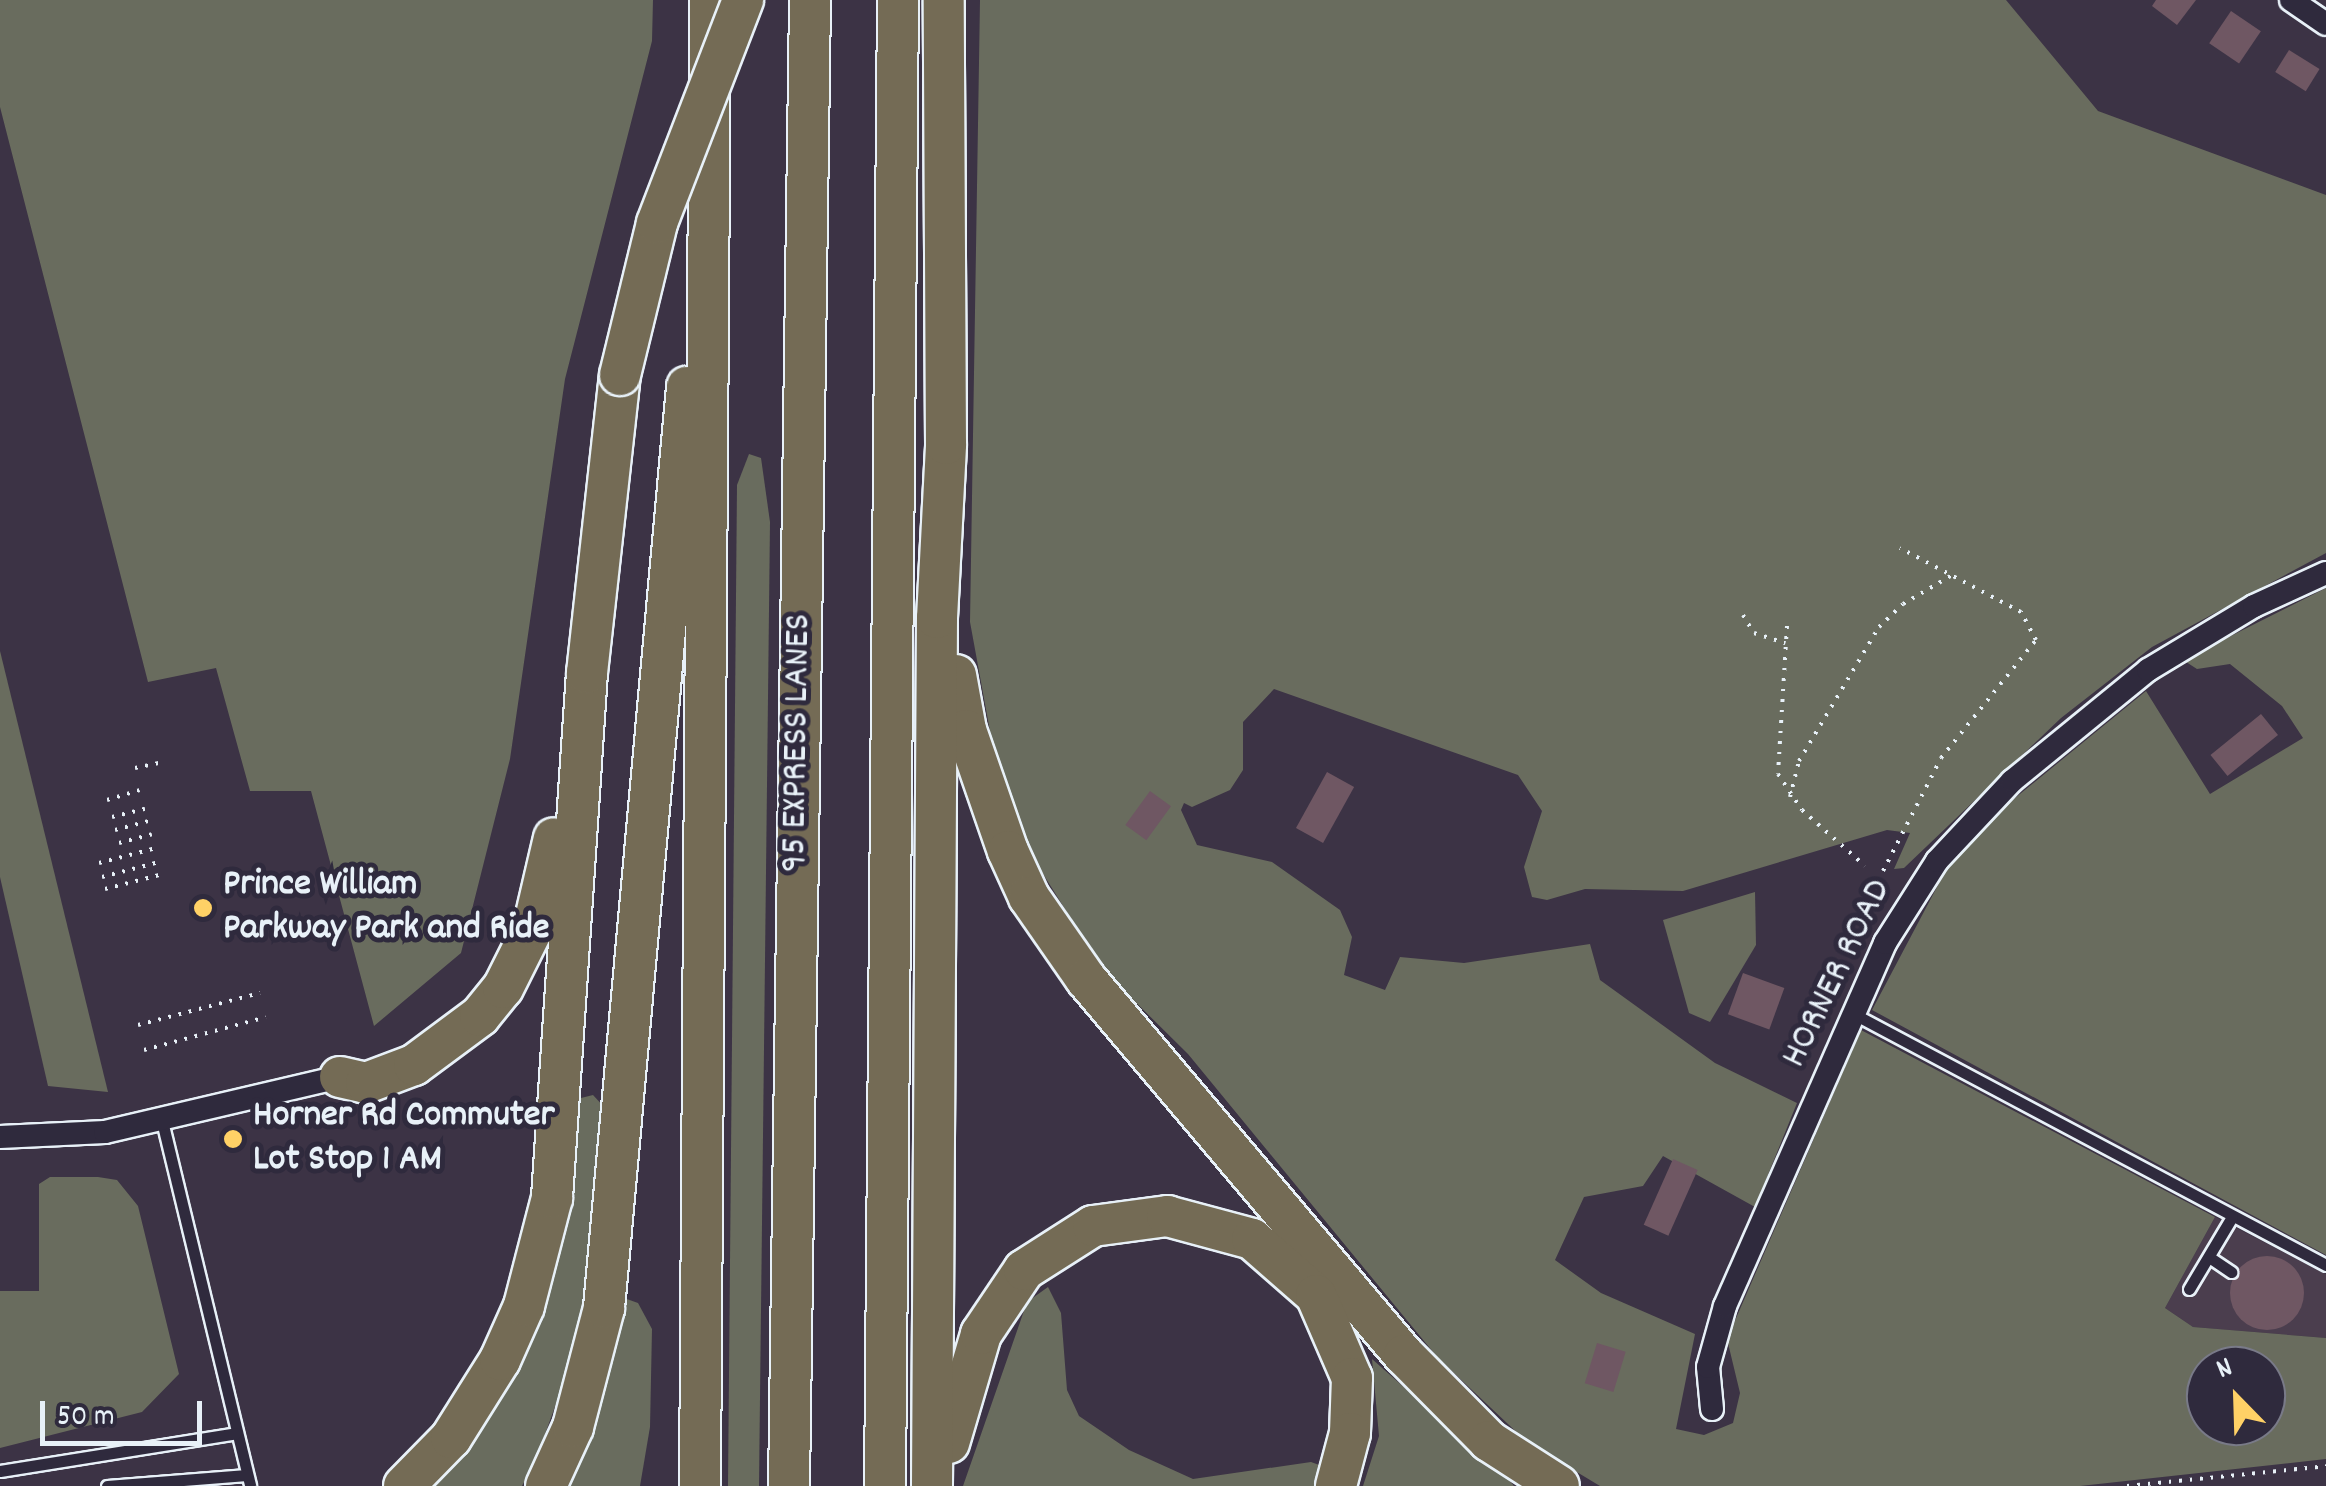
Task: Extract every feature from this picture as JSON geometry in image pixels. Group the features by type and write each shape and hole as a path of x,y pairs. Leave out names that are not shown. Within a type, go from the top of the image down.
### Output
{"highway":[{"path":"700,1486 710,0"},
{"path":"404,1486 478,1400 524,1306 540,1252 558,1142 587,672 620,375 657,224 743,0"},
{"name":"95 EXPRESS LANES","path":"789,1486 810,0"},
{"path":"886,1486 898,0"},
{"path":"932,1486 937,618 945,465 944,0"},
{"path":"546,1486 573,1428 604,1308 682,402 707,321"},
{"path":"945,465 958,690 985,791 1029,897 1086,979 1404,1355 1490,1441 1559,1486"},
{"path":"340,1077 366,1082 414,1066 455,1038 503,988 544,898 557,810 587,672"},
{"path":"942,1486 965,1372 981,1334 1024,1270 1093,1226 1167,1216 1252,1240 1299,1275 1333,1323 1354,1402 1336,1486"}],"street":[{"path":"2291,0 2326,24"},
{"name":"HORNER ROAD","path":"1712,1409 1713,1341 1852,1012 1916,891 2012,781 2148,670 2254,606 2326,574"},
{"path":"5,1132 86,1135 162,1121 340,1077"}],"lane":[{"path":"1852,1012 2326,1266"},
{"path":"106,1486 249,1481 162,1121"},
{"path":"2189,1289 2232,1217"},
{"path":"2209,1257 2232,1272"},
{"path":"0,1471 236,1433"}],"path":[{"path":"1883,871 1940,758 2036,640 2021,612 1900,548"},
{"path":"1790,796 1799,761 1879,627 1902,604 1954,574"},
{"path":"1743,615 1754,633 1785,644"},
{"path":"1787,626 1775,760 1790,796 1866,866"},
{"path":"134,768 163,762"},
{"path":"107,800 140,790"},
{"path":"112,817 146,809"},
{"path":"115,830 149,821"},
{"path":"119,843 152,834"},
{"path":"99,863 156,848"},
{"path":"102,877 160,862"},
{"path":"105,890 163,874"},
{"path":"138,1026 260,993"},
{"path":"144,1050 266,1017"},
{"path":"2127,1486 2326,1466"}],"shaded area":[{"path":"2215,1217 2326,1274 2326,1338 2193,1327 2165,1308"}],"green space":[{"path":"0,0 653,0 652,41 565,379 510,759 461,953 374,1026 311,791 250,791 216,668 148,682 0,107"},
{"path":"980,0 2006,0 2098,111 2326,195 2326,553 2152,647 2061,718 1904,868 1894,869 1910,833 1887,830 1683,891 1585,889 1547,900 1532,897 1524,867 1542,811 1518,775 1274,689 1243,722 1243,770 1230,790 1192,807 1184,803 1181,810 1197,845 1272,862 1340,910 1352,937 1344,975 1385,990 1400,957 1464,963 1590,944 1600,980 1715,1063 1797,1103 1755,1207 1663,1156 1643,1186 1584,1197 1555,1260 1601,1293 1695,1334 1676,1429 1704,1435 1733,1423 1740,1393 1727,1339 1861,1030 2215,1217 2165,1308 2193,1327 2326,1338 2326,1459 2080,1486 1600,1486 1527,1442 1438,1358 1188,1054 1103,970 1005,813 970,622"},
{"path":"749,454 761,458 770,522 759,1486 728,1486 737,485"},
{"path":"2326,588 2326,1255 1872,1010 1946,870 1993,816 2146,691 2210,794 2303,738 2282,706 2230,664 2197,669 2183,660"},
{"path":"0,651 108,1092 48,1086 0,877"},
{"path":"1755,892 1756,945 1710,1022 1689,1013 1663,920"},
{"path":"593,1095 605,1108 578,1343 536,1459 522,1486 419,1486 474,1426 577,1099"},
{"path":"50,1177 117,1180 138,1206 179,1374 142,1412 0,1448 0,1291 39,1291 39,1184"},
{"path":"1048,1287 1061,1313 1067,1390 1079,1416 1129,1450 1193,1479 1311,1462 1322,1466 1318,1486 963,1486 1027,1302"},
{"path":"624,1298 638,1303 652,1329 650,1427 640,1486 559,1486"},
{"path":"1372,1359 1514,1486 1363,1486 1379,1436"}],"building":[{"path":"2156,0 2196,0 2177,25 2152,6"},
{"path":"2231,11 2261,31 2239,63 2209,43"},
{"path":"2289,50 2320,69 2306,91 2275,72"},
{"path":"2261,714 2278,735 2227,776 2210,755"},
{"path":"1327,772 1354,787 1323,843 1296,828"},
{"path":"1150,791 1171,806 1146,840 1125,825"},
{"path":"1743,973 1784,988 1769,1029 1728,1014"},
{"path":"1673,1159 1698,1170 1668,1236 1644,1225"},
{"path":"2267,1256 2281,1258 2293,1267 2302,1279 2302,1307 2293,1319 2281,1328 2267,1330 2253,1328 2241,1319 2232,1307 2230,1293 2232,1279 2241,1267 2253,1258"},
{"path":"1597,1343 1626,1352 1613,1392 1585,1383"}],"place":[{"name":"Prince William Parkway Park and Ride","path":"203,908"},
{"name":"Horner Rd Commuter Lot Stop 1 AM","path":"233,1139"}]}
